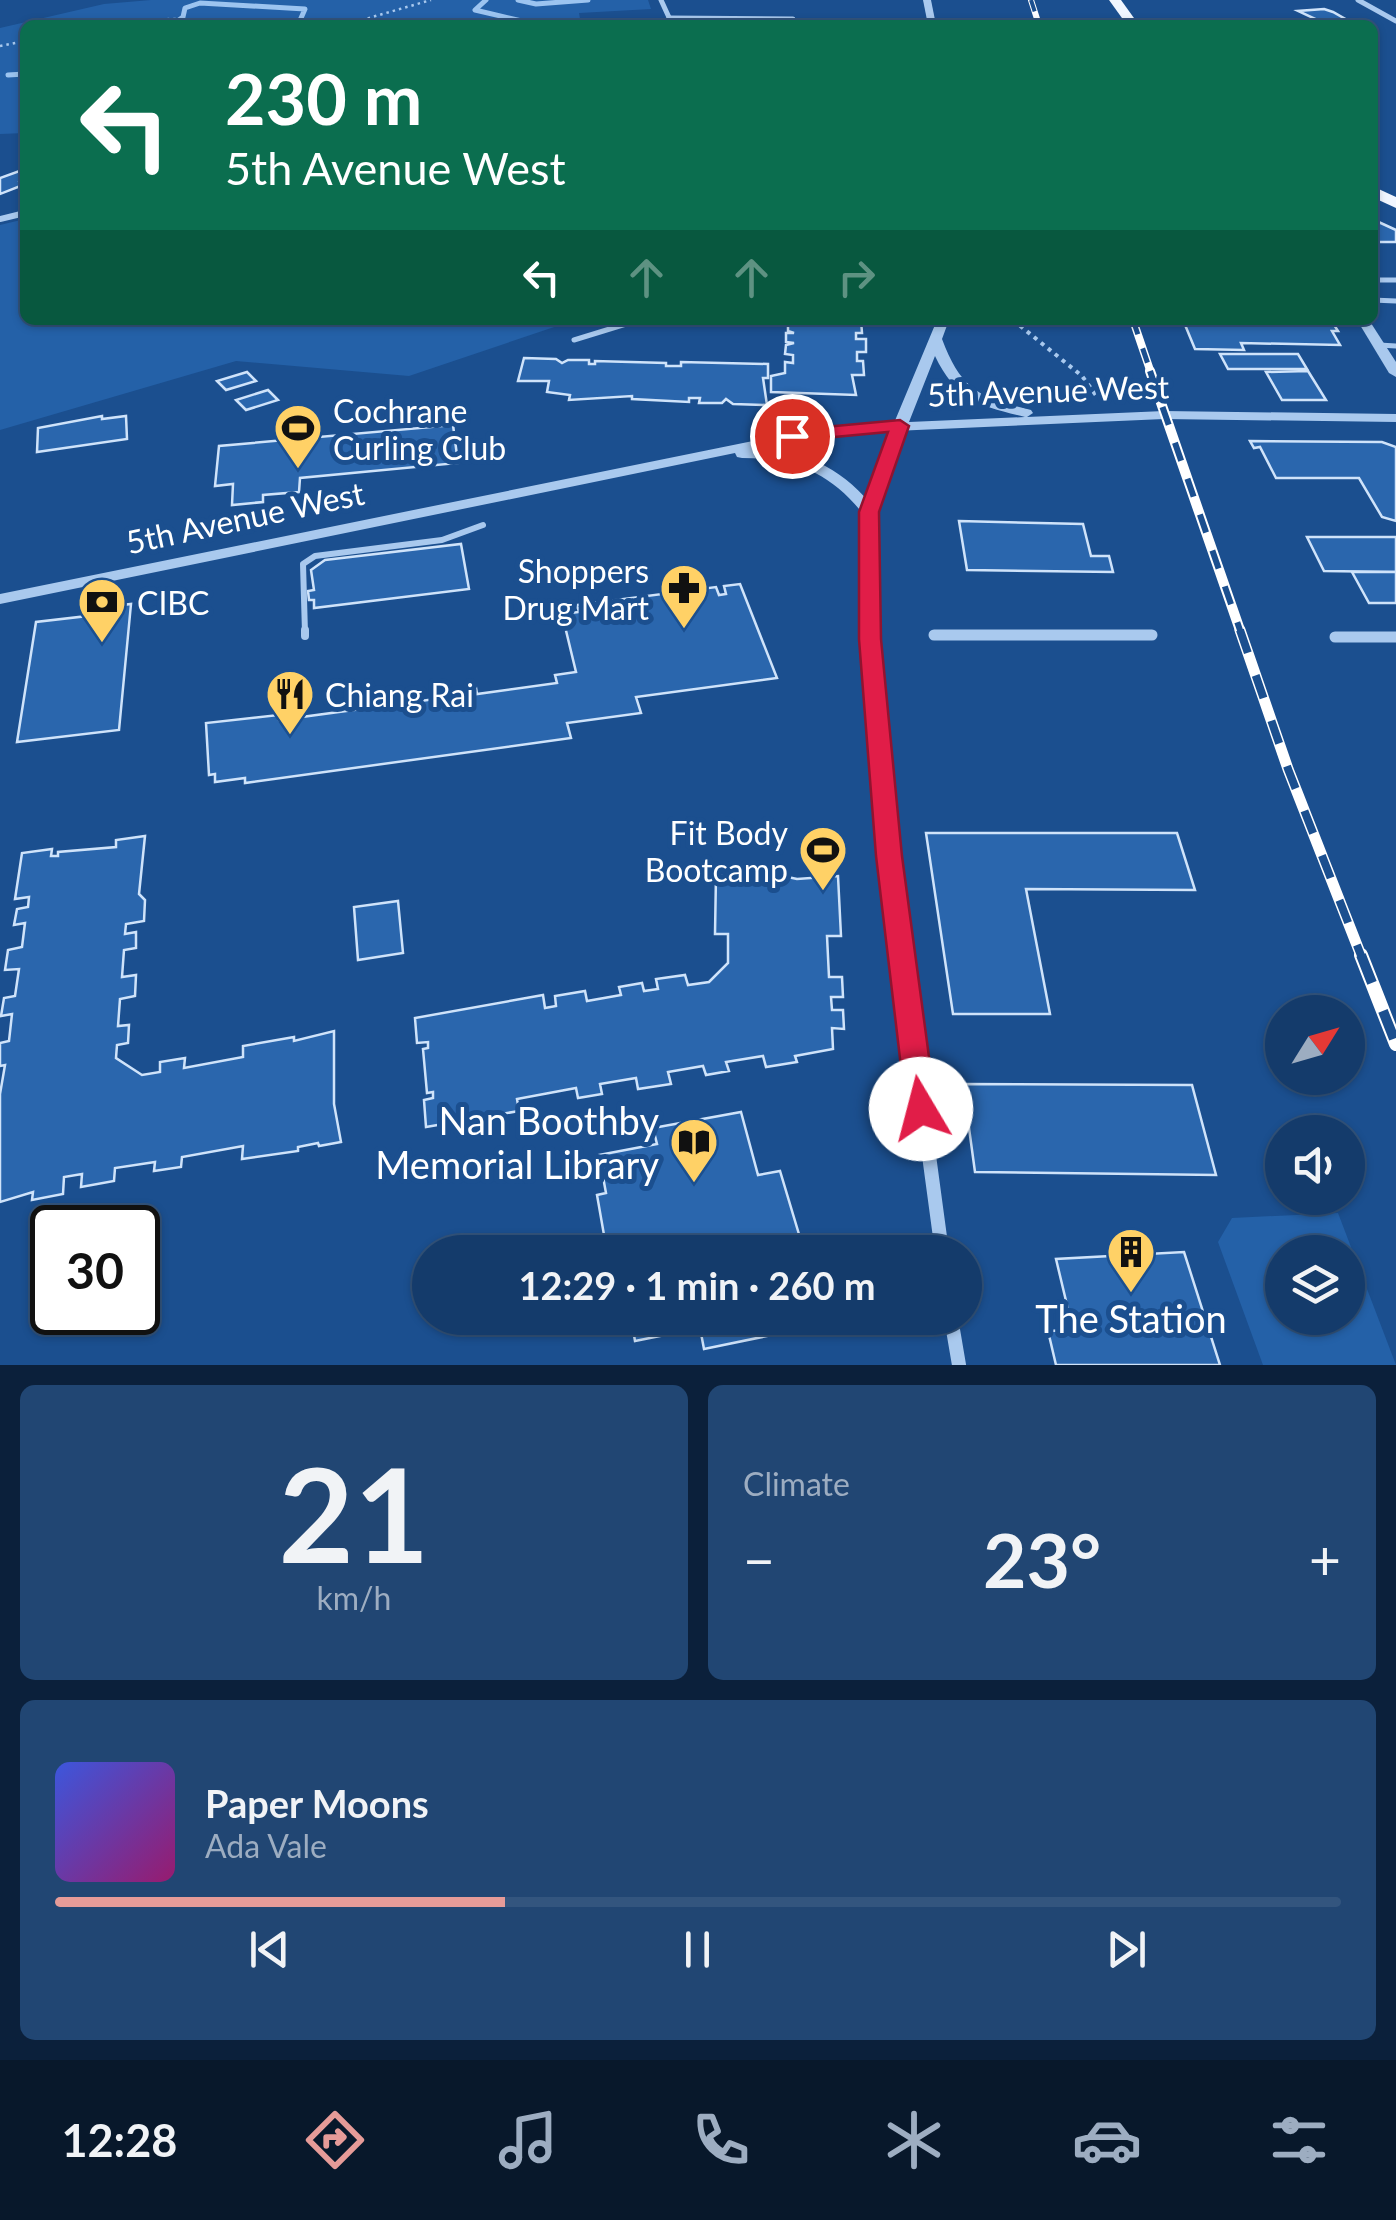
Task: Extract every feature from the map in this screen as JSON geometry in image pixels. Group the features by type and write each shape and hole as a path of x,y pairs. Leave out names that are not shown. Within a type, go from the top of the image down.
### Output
{"main road":[{"path":"1386,191 1396,203"}],"street":[{"path":"1358,0 1396,22"},
{"path":"752,20 793,19"},
{"path":"940,1235 889,856 870,639 869,512 941,325"},
{"path":"1366,325 1396,373"},
{"path":"935,339 947,374 955,384 992,404 1046,418"},
{"name":"5th Avenue West","path":"0,599 827,430 1046,418 1396,418"},
{"path":"662,462 736,454 789,455 832,472 853,489 869,512"},
{"path":"934,635 1152,634"},
{"path":"1336,637 1396,637"},
{"path":"954,1335 959,1365"}],"lane":[{"path":"574,340 622,325"},
{"path":"1378,345 1396,346"},
{"path":"304,636 303,564 314,556 442,540 483,524"}],"path":[{"path":"362,20 431,0"},
{"path":"159,20 197,20"},
{"path":"1019,325 1082,376 1094,388 1102,407"}],"shaded area":[{"path":"151,0 648,0 651,9 579,13 580,20 35,20 104,4"},
{"path":"20,23 20,133 0,134 0,28"},
{"path":"20,220 20,325 560,325 409,376 236,361 0,430 0,225"},
{"path":"1339,1215 1346,1235 1265,1235 1265,1335 1365,1335 1365,1284 1396,1365 1263,1365 1218,1242 1232,1218"}],"building":[{"path":"1324,9 1347,20 1317,20 1298,11"},
{"path":"20,171 20,186 0,194 0,178"},
{"path":"1378,222 1396,230 1396,242 1378,242"},
{"path":"788,325 861,325 862,333 856,333 856,339 866,339 866,352 857,352 857,361 863,361 864,375 852,375 856,395 771,392 771,376 785,373 785,362 793,363 793,355 785,354 786,345 794,343 786,342 786,333 794,333 788,331"},
{"path":"1185,325 1334,325 1338,331 1332,331 1340,345 1241,343 1244,350 1195,349"},
{"path":"1220,354 1298,354 1307,369 1228,369"},
{"path":"524,358 666,366 681,366 681,362 768,364 768,378 763,378 767,405 733,404 726,399 722,403 699,403 700,398 689,398 689,402 632,396 569,400 570,395 547,392 549,381 518,381"},
{"path":"1308,371 1326,400 1282,400 1266,372"},
{"path":"247,372 256,381 226,390 217,381"},
{"path":"268,390 278,400 246,410 236,400"},
{"path":"102,416 126,416 127,439 37,452 38,428"},
{"name":"Cochrane Curling Club","path":"453,425 458,463 300,478 299,492 263,495 263,502 232,505 233,484 215,486 219,446"},
{"path":"1250,441 1382,442 1396,447 1396,521 1382,517 1359,478 1276,478 1260,447 1254,448"},
{"path":"959,521 1083,524 1091,556 1109,556 1113,572 967,570"},
{"path":"1307,537 1396,537 1396,572 1324,571"},
{"path":"461,544 469,589 314,608 314,600 309,600 308,591 314,590 311,570 325,560"},
{"path":"1352,572 1396,572 1396,603 1369,603"},
{"path":"740,584 777,678 636,697 641,713 567,723 571,738 245,783 245,778 215,782 215,774 209,775 206,723 278,715 279,720 443,698 442,693 476,688 477,694 557,683 555,675 576,672 562,614 579,612 577,605 716,587 719,595 726,594 724,586"},
{"path":"131,604 119,730 17,742 36,622 113,613 114,606"},
{"path":"926,833 1177,833 1195,890 1026,889 1050,1014 953,1014"},
{"path":"145,836 139,894 145,900 144,921 126,924 125,934 136,932 136,948 124,950 122,977 136,975 135,996 120,999 118,1026 129,1025 128,1043 117,1045 116,1058 142,1075 160,1072 160,1062 185,1058 184,1068 243,1057 243,1046 294,1037 294,1041 334,1031 334,1104 341,1142 242,1159 243,1146 182,1157 181,1167 154,1171 155,1162 115,1168 114,1181 81,1187 82,1174 64,1177 63,1194 32,1200 33,1192 0,1202 0,1094 5,1065 0,1066 0,1043 9,1041 12,1014 1,1016 4,998 15,996 19,969 5,970 8,950 22,947 25,923 14,925 17,909 28,907 29,897 15,899 22,853 52,849 51,856 58,856 58,852 116,847 116,840"},
{"path":"769,873 797,879 838,876 841,936 827,936 829,977 842,977 843,997 831,997 832,1010 843,1010 844,1029 832,1028 833,1049 795,1056 797,1062 766,1067 763,1056 726,1062 729,1071 706,1075 703,1066 668,1072 671,1084 638,1089 636,1078 600,1084 602,1094 578,1098 576,1088 517,1099 519,1111 426,1127 424,1100 433,1098 433,1092 427,1093 423,1049 428,1048 428,1042 417,1043 415,1018 543,995 545,1008 556,1006 555,996 585,991 587,1001 621,995 619,987 642,983 644,991 658,989 656,979 685,975 688,985 709,982 728,963 728,934 715,934 716,875 757,878"},
{"path":"398,901 403,953 358,960 354,907"},
{"path":"963,1084 1192,1085 1216,1175 975,1172"},
{"name":"Nan Boothby Memorial Library","path":"741,1112 758,1175 780,1171 799,1235 604,1235 597,1195 606,1193 599,1155 657,1144 653,1128"},
{"name":"The Station","path":"1184,1252 1220,1365 1056,1365 1048,1331 1073,1330 1056,1259"},
{"path":"634,1335 665,1335 635,1341"},
{"path":"701,1335 772,1335 704,1349"}],"waterway":[{"path":"486,0 475,10 518,20"},
{"path":"518,0 536,4 588,0"},
{"path":"179,20 185,8 200,3 305,9 300,20"},
{"path":"8,75 20,74"}],"railway":[{"path":"1031,0 1037,20"},
{"path":"1135,325 1151,373"},
{"path":"1150,371 1241,633"},
{"path":"1240,630 1288,769 1362,958"},
{"path":"1361,955 1396,1044"}],"place":[{"name":"Cochrane Curling Club","path":"298,470"},
{"name":"Shoppers Drug Mart","path":"684,630"},
{"name":"CIBC","path":"102,644"},
{"name":"Chiang Rai","path":"290,736"},
{"name":"Fit Body Bootcamp","path":"823,892"},
{"name":"Nan Boothby Memorial Library","path":"694,1184"},
{"name":"The Station","path":"1131,1294"}],"route":[{"path":"792,436 900,426 869,512 870,639 889,856 921,1109"}]}
